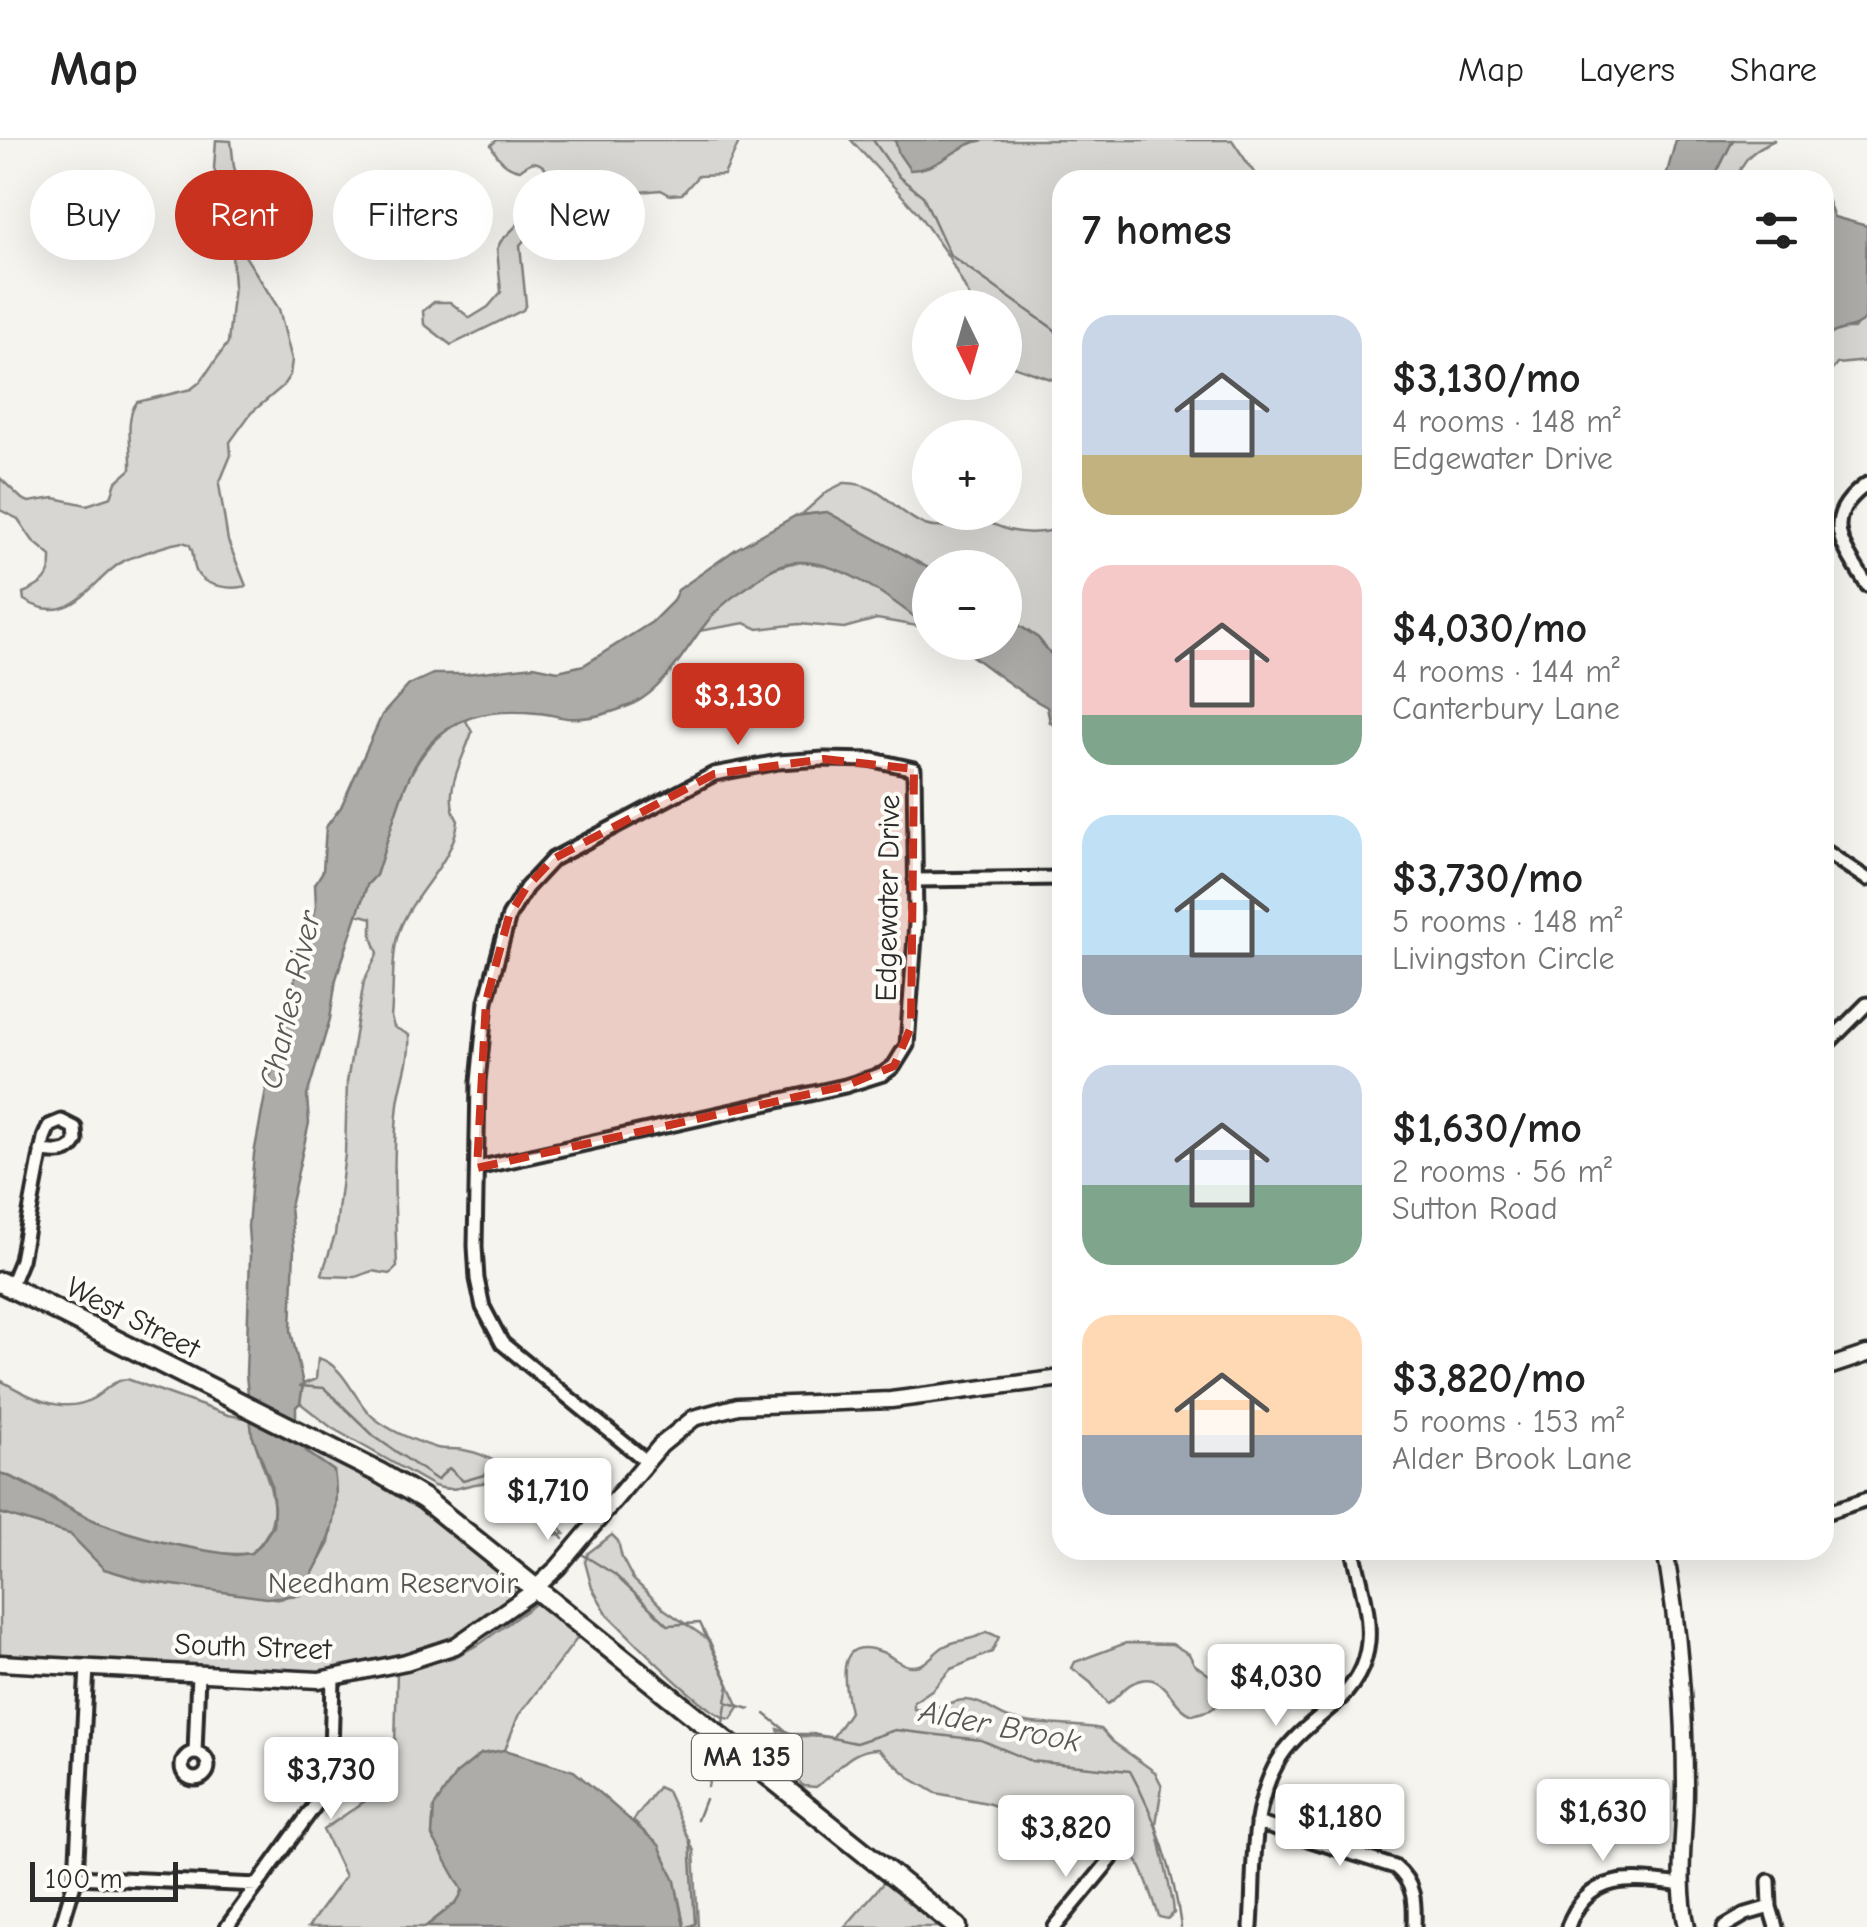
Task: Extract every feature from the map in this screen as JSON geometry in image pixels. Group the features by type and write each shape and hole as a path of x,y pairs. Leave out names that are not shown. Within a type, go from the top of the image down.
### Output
{"main road":[{"name":"West Street","path":"5,1285 424,1499 536,1588"},
{"name":"MA 135","path":"536,1588 956,1927"}],"street":[{"path":"1867,484 1844,505 1838,529 1867,585"},
{"name":"Edgewater Drive","path":"477,1168 845,1086 883,1074 894,1066 907,1045 911,1027 914,769 874,760 778,762 714,774 553,859 518,902 498,950 482,1036 477,1168 477,1279 483,1307 502,1343 646,1461"},
{"path":"1834,857 1867,879"},
{"path":"915,880 1052,878"},
{"path":"1834,1037 1867,1004"},
{"path":"5,1285 21,1260 41,1151"},
{"path":"1834,1365 1867,1354"},
{"name":"South Street","path":"0,1663 333,1680 448,1649 491,1623 536,1588 683,1424 728,1408 891,1400 1052,1379"},
{"path":"1834,1510 1867,1499"},
{"path":"1251,1927 1257,1823 1267,1784 1279,1758 1296,1737 1348,1692 1362,1673 1370,1626 1354,1560"},
{"path":"1666,1560 1678,1634 1684,1708 1681,1885 1687,1927"},
{"path":"61,1927 76,1877 87,1668"},
{"path":"195,1753 198,1674"},
{"path":"227,1927 324,1793 332,1754 333,1680"},
{"path":"1257,1823 1395,1867 1406,1876 1412,1890 1414,1927"},
{"path":"1055,1927 1111,1859 1104,1837"},
{"path":"76,1877 258,1884"},
{"path":"1568,1927 1580,1900 1611,1883 1638,1879 1681,1885"},
{"path":"1769,1880 1776,1927"},
{"path":"1724,1927 1746,1914 1770,1907"}],"highlighted area":[{"path":"824,759 914,769 911,1027 894,1066 845,1086 477,1168 486,1001 509,916 526,888 553,859 714,774"}],"green space":[{"path":"216,140 231,141 235,170 214,168"},
{"path":"497,140 740,140 724,175 698,176 682,194 670,195 661,190 645,191 645,170 545,170 535,162 520,170 499,158 491,145"},
{"path":"851,140 1232,140 1252,170 1052,170 1052,380 1022,369 1022,290 966,290 917,212"},
{"path":"1733,140 1775,140 1750,155 1740,170 1718,170"},
{"path":"513,229 513,260 522,260 526,304 523,310 451,345 424,324 423,311 434,302 450,302 470,318 488,307 501,292 497,249"},
{"path":"232,260 248,260 279,309 292,360 290,375 282,387 251,413 230,442 231,455 219,484 228,541 246,586 225,587 203,579 195,568 191,547 182,542 128,559 70,605 42,608 24,600 23,593 45,580 51,556 33,541 18,519 0,510 0,478 29,502 54,498 87,505 111,497 116,482 131,469 130,425 137,402 191,389 200,382 228,343"},
{"path":"1867,298 1867,361 1837,364 1834,368 1834,333 1854,329 1866,311"},
{"path":"844,483 878,492 912,518 912,530 1052,531 1052,656 1038,638 1022,627 1022,550 912,550 912,559 827,512 801,515 828,491"},
{"path":"817,564 851,575 912,615 912,625 877,619 844,628 799,624 758,629 745,623 699,631 743,587 784,565"},
{"path":"465,719 472,732 453,788 453,810 458,821 455,836 406,917 395,950 391,1017 394,1027 409,1035 395,1145 397,1267 390,1274 372,1271 356,1277 326,1276 322,1274 335,1235 345,1154 347,1082 364,981 378,953 372,937 372,918 357,914 367,885 376,875 397,807 415,766 444,732"},
{"path":"318,1358 337,1369 364,1408 387,1427 437,1448 483,1456 511,1472 565,1534 553,1535 503,1487 482,1483 453,1489 434,1486 332,1428 300,1403 303,1384 316,1379"},
{"path":"127,1379 228,1415 251,1419 273,1505 265,1537 251,1553 194,1549 124,1532 0,1473 0,1380 44,1402 69,1405 92,1399"},
{"name":"Needham Reservoir","path":"296,1439 412,1503 513,1584 514,1595 468,1631 442,1644 386,1664 357,1669 300,1673 0,1656 0,1513 70,1534 104,1569 145,1581 281,1599 304,1588 329,1543 334,1471"},
{"path":"612,1535 633,1579 664,1609 709,1640 739,1707 731,1719 705,1706 608,1615 592,1588 585,1562 588,1553"},
{"name":"Needham Reservoir","path":"538,1602 579,1636 518,1716 505,1750 481,1754 456,1774 434,1808 432,1836 463,1886 460,1899 425,1927 308,1927 345,1876 323,1830 394,1781 397,1672 455,1657"},
{"path":"987,1632 999,1637 992,1652 951,1669 914,1702 914,1709 966,1700 1019,1721 1101,1729 1155,1772 1162,1786 1156,1824 1174,1913 1168,1919 1159,1917 1131,1851 1080,1797 1065,1798 1044,1820 1028,1818 987,1803 936,1793 912,1779 878,1749 860,1752 816,1787 803,1786 787,1767 778,1729 800,1736 833,1737 850,1712 845,1665 855,1650 882,1652 903,1664 916,1666 948,1644"},
{"path":"1126,1643 1172,1644 1189,1654 1194,1664 1216,1680 1236,1687 1235,1693 1210,1710 1193,1715 1160,1684 1144,1679 1129,1685 1107,1704 1091,1683 1072,1668 1075,1662"},
{"path":"658,1787 667,1791 694,1851 698,1927 684,1927 669,1868 633,1821"},
{"path":"884,1882 940,1927 845,1927"}],"shaded area":[{"path":"895,140 984,140 931,165 910,170"},
{"path":"1676,140 1733,140 1718,170 1668,170"},
{"path":"1834,217 1867,226 1865,319 1835,332"},
{"path":"827,512 912,559 912,615 840,571 820,564 781,565 720,608 662,681 633,704 584,718 496,713 464,720 440,734 408,780 336,979 330,1019 307,1096 309,1123 290,1207 294,1249 291,1331 303,1384 296,1407 296,1439 334,1471 336,1488 329,1536 300,1595 266,1598 145,1581 104,1569 70,1534 0,1513 0,1473 85,1517 148,1538 236,1555 251,1553 261,1544 273,1526 274,1508 271,1483 252,1435 246,1374 248,1227 254,1154 267,1085 284,1038 297,967 310,936 316,906 315,884 323,871 326,827 341,807 382,715 409,685 433,674 534,666 558,671 584,665 652,622 678,590 736,549 795,516"},
{"path":"1022,627 1038,638 1052,656 1052,724 1047,707 977,660 1022,660"},
{"path":"505,1750 574,1771 659,1845 675,1881 684,1927 425,1927 456,1903 463,1891 432,1836 434,1807 456,1774 481,1754"}],"waterway":[{"path":"873,140 899,177 923,196 950,255 1052,328"},
{"name":"Alder Brook","path":"300,1386 324,1388 375,1437 437,1480 449,1468 463,1481 498,1471 520,1508 540,1510 563,1539"},
{"name":"Alder Brook","path":"580,1553 614,1574 668,1625 700,1623 729,1685 726,1702 750,1709"},
{"path":"723,1723 726,1705"},
{"name":"Alder Brook","path":"765,1714 790,1734 813,1734 856,1743 895,1730 981,1740 1031,1761 1130,1771 1163,1846 1181,1927"},
{"path":"708,1787 715,1747"},
{"path":"697,1820 705,1799"},
{"path":"687,1927 695,1924 690,1840"}],"water label":[{"name":"Charles River","path":"290,1000"}]}
